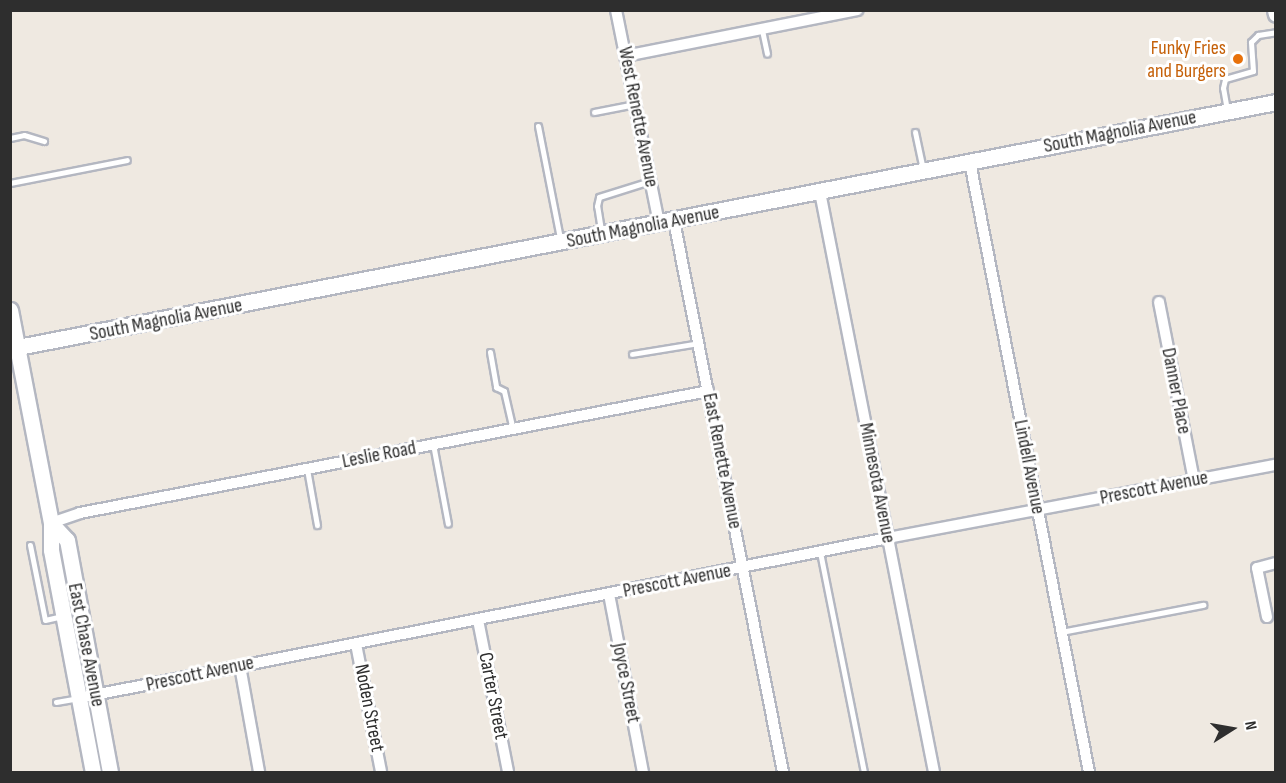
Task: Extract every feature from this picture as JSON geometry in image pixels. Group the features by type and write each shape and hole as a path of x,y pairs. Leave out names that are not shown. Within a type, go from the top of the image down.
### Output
{"main road":[{"name":"South Magnolia Avenue","path":"14,347 561,243 1275,102"},
{"name":"East Chase Avenue","path":"10,310 14,347 51,524 51,550 93,772"},
{"name":"East Chase Avenue","path":"51,524 67,540 110,772"}],"street":[{"name":"West Renette Avenue","path":"616,10 650,181 666,222"},
{"path":"625,56 857,10"},
{"name":"Lindell Avenue","path":"970,162 1089,772"},
{"name":"Minnesota Avenue","path":"820,192 934,772"},
{"name":"East Renette Avenue","path":"666,222 699,343 783,772"},
{"name":"Danner Place","path":"1159,302 1194,481"},
{"name":"Leslie Road","path":"51,524 80,513 708,391"},
{"name":"Prescott Avenue","path":"79,698 888,538 1275,465"},
{"path":"1267,618 1257,568 1275,563"},
{"name":"Joyce Street","path":"609,594 644,772"},
{"name":"Carter Street","path":"478,620 508,772"},
{"name":"Noden Street","path":"356,644 381,772"},
{"path":"240,666 259,772"}],"lane":[{"path":"762,30 767,53"},
{"path":"1227,111 1223,87 1225,79 1253,71 1251,42 1258,35 1275,32"},
{"path":"594,112 635,104"},
{"path":"538,126 561,243"},
{"path":"915,132 923,171"},
{"path":"10,138 24,135 44,141"},
{"path":"10,183 127,160"},
{"path":"602,235 597,206 599,197 650,181"},
{"path":"632,354 699,343"},
{"path":"490,352 496,387 504,390 513,429"},
{"path":"433,444 448,524"},
{"path":"307,469 317,525"},
{"path":"30,545 45,620 63,616"},
{"path":"820,552 864,772"},
{"path":"1061,632 1203,605"},
{"path":"56,702 79,698"}],"place":[{"name":"Funky Fries and Burgers","path":"1238,59"}]}
